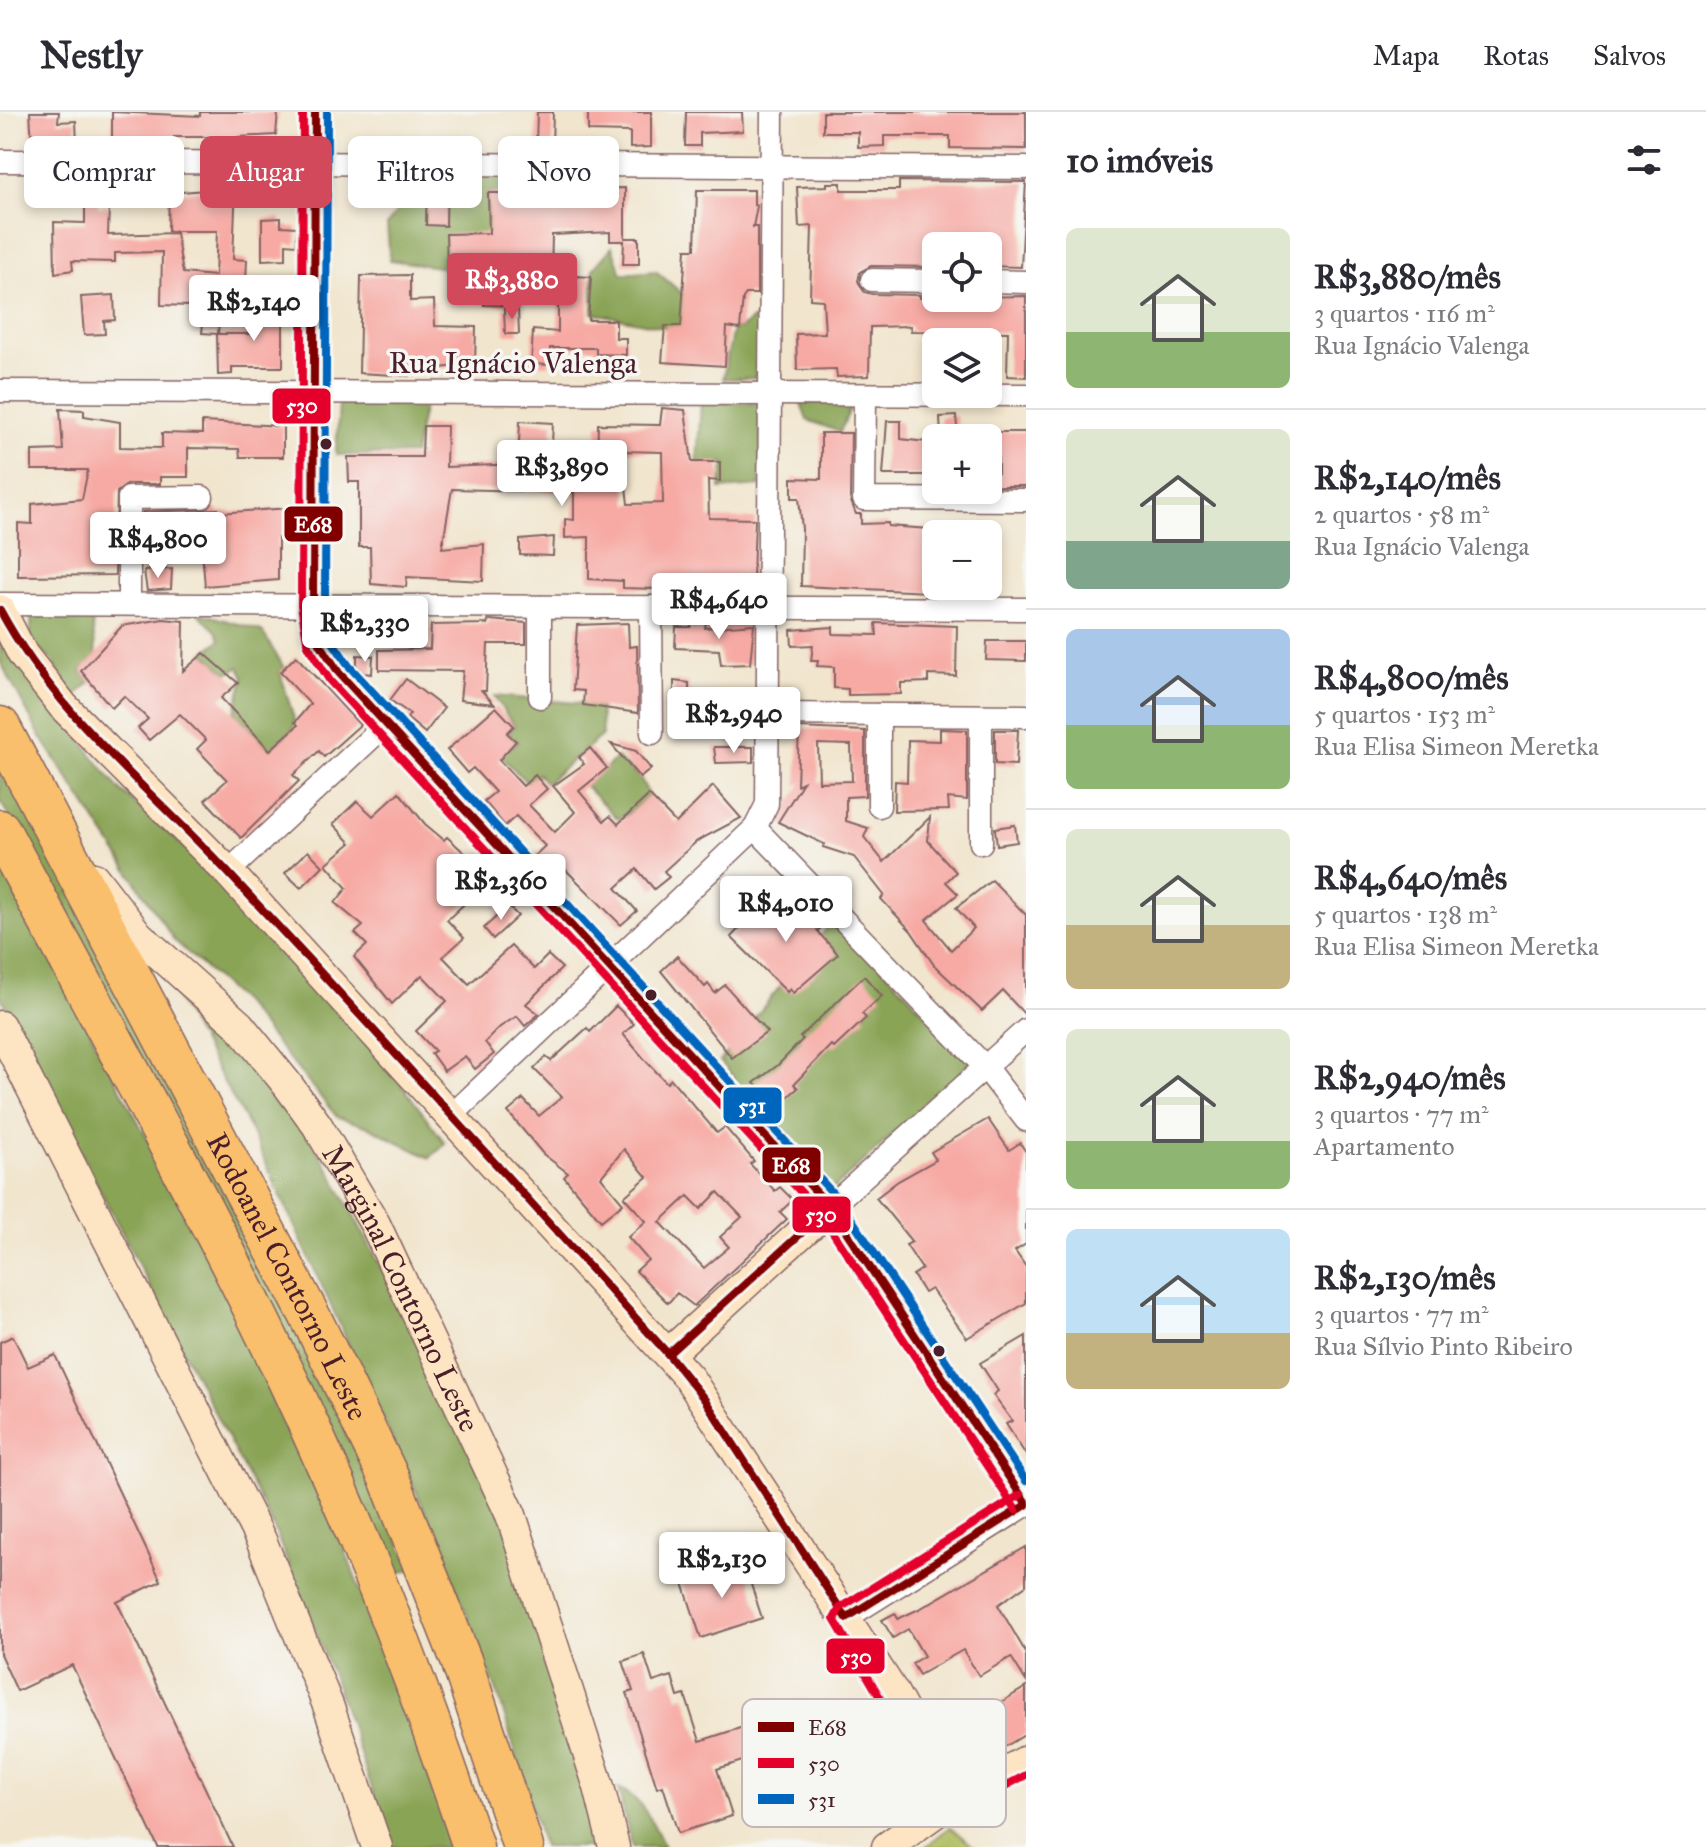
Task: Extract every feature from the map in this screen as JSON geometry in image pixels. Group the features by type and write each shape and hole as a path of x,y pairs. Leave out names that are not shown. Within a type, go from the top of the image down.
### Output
{"highway":[{"name":"Rodoanel Contorno Leste","path":"0,727 314,1324 389,1478 472,1689 523,1847"},
{"name":"Rodoanel Contorno Leste","path":"0,830 215,1236 311,1430 410,1665 473,1847"}],"street":[{"path":"315,112 315,136"},
{"path":"452,1115 755,828 763,816 769,788 770,714 772,112"},
{"path":"0,161 200,162"},
{"path":"332,163 1026,168"},
{"path":"315,208 313,605 315,627 328,658 830,1207 1026,1504 846,1618"},
{"path":"872,280 922,281"},
{"path":"1002,281 1026,282"},
{"name":"Rua Ignácio Valenga","path":"0,391 1026,395"},
{"path":"865,395 864,499 1026,500"},
{"path":"129,604 129,498 202,497"},
{"path":"0,604 1026,609"},
{"path":"540,607 540,697"},
{"path":"651,607 652,733"},
{"path":"0,610 41,680 228,872 668,1354 712,1412 846,1618 894,1699"},
{"path":"770,714 1026,716"},
{"path":"879,715 879,806"},
{"path":"981,716 981,843"},
{"path":"228,872 386,724"},
{"name":"Marginal Contorno Leste","path":"45,813 138,935 239,1025 287,1084 317,1125 375,1224 511,1515 614,1847"},
{"path":"755,828 985,1067 1026,1120"},
{"path":"0,1026 261,1540 329,1708 377,1847"},
{"path":"668,1354 1026,1030"},
{"path":"1006,1772 1026,1761"},
{"path":"887,1847 915,1827"}],"green space":[{"path":"482,167 498,167 498,192 488,193 488,220 515,217 504,250 481,273 390,260 387,225 399,208 482,208"},
{"path":"612,247 622,274 656,271 694,304 694,333 593,313 593,269"},
{"path":"763,311 755,378 723,379 733,328 740,329"},
{"path":"854,400 840,432 807,420 801,403"},
{"path":"701,401 761,404 760,486 720,489 725,463 697,462"},
{"path":"339,404 424,404 414,454 336,455"},
{"path":"32,611 91,611 96,656 81,671 90,682 74,698 52,660 30,642"},
{"path":"197,612 262,631 284,668 280,672 295,722 293,729 270,750 235,713 244,677 239,667 227,673 204,653 220,640 217,632"},
{"path":"0,622 51,702 119,789 217,877 396,1077 445,1143 430,1158 369,1127 337,1117 242,1002 174,940 39,734 0,661"},
{"path":"494,696 600,705 602,735 546,783 538,774 527,783 500,755 518,742 507,733 514,726"},
{"path":"0,750 297,1319 412,1569 387,1576 331,1435 0,800"},
{"path":"617,758 640,778 649,795 618,819 585,786"},
{"path":"0,863 164,1170 314,1467 456,1847 392,1847 337,1687 273,1526 0,995"},
{"path":"836,917 971,1063 829,1193 720,1061"},
{"path":"162,972 233,1028 326,1163 455,1407 503,1520 606,1847 543,1847 499,1697 431,1524 250,1129"},
{"path":"618,1788 640,1805 664,1847 632,1847"},
{"path":"950,1827 974,1847 925,1847"}],"building":[{"path":"30,112 59,112 58,122 76,121 77,136 32,136"},
{"path":"112,112 200,116 200,112 278,112 276,135 112,136"},
{"path":"537,112 553,112 552,136 536,136"},
{"path":"588,112 651,112 651,147 630,148 630,132 588,131"},
{"path":"686,112 742,112 743,131 700,133 700,146 685,146"},
{"path":"823,112 1026,112 1026,149 950,148 950,136 884,136 884,146 858,147 858,132 823,132"},
{"path":"899,181 1026,182 1021,267 1002,266 1002,232 922,232 922,267 871,266 860,272 858,281 864,292 872,294 920,295 922,312 1002,312 1002,296 1026,296 1026,377 1007,376 1008,332 1002,332 1002,328 922,328 922,331 911,331 911,326 870,327 869,376 837,377 836,369 797,370 796,334 825,333 823,300 810,299 812,226 799,227 797,187 841,183 841,190 899,190"},
{"path":"619,188 625,188 625,238 639,238 639,264 623,264 624,241 610,241 610,232 552,235 551,277 517,276 515,306 484,305 485,265 447,266 446,234 489,233 488,193 498,193 498,208 619,208"},
{"path":"200,190 200,208 235,208 233,259 247,260 245,300 221,300 218,334 202,333 204,314 191,313 191,306 161,305 162,252 115,253 115,262 72,261 73,270 55,273 54,222 85,223 85,208 109,208 108,235 176,233 183,273 215,276 217,231 168,231 169,208 184,208 184,192"},
{"path":"697,190 754,190 754,205 757,206 753,227 757,227 757,294 746,294 743,298 740,329 727,327 725,366 662,362 665,326 681,326 686,249 695,249"},
{"path":"426,208 446,208 446,226 426,225"},
{"path":"281,218 281,226 297,227 296,245 286,244 286,259 262,260 262,219"},
{"path":"410,275 410,301 434,300 435,326 476,327 475,365 411,370 410,376 359,373 361,276"},
{"path":"558,275 591,277 588,320 616,320 616,338 626,338 626,355 596,354 596,348 550,348 549,365 531,364 533,330 558,332"},
{"path":"114,295 115,320 104,321 105,334 84,335 81,297"},
{"path":"258,298 276,298 276,321 283,321 283,367 232,367 232,374 218,375 217,334 257,334"},
{"path":"504,308 518,308 519,334 505,334"},
{"path":"662,408 685,410 692,462 720,462 720,481 708,480 709,518 755,519 753,578 726,578 725,592 696,592 696,584 658,582 657,589 623,588 623,581 589,579 589,537 565,538 565,519 574,520 574,492 452,489 442,548 484,544 483,581 407,577 406,587 371,584 370,547 359,547 359,482 349,482 348,457 422,457 423,426 447,426 446,467 518,464 520,421 553,423 551,463 597,465 598,424 660,425","holes":["622,451 662,452 663,503 628,504"]},
{"path":"60,409 84,410 84,416 120,422 120,447 162,448 162,433 202,434 202,422 283,426 283,457 240,457 239,449 188,448 188,477 160,477 160,484 128,484 117,492 115,575 18,576 18,523 32,524 32,504 82,499 88,470 32,470 32,451 63,450"},
{"path":"956,416 957,424 940,424 940,417"},
{"path":"887,421 901,421 901,439 922,442 922,475 883,475"},
{"path":"1002,432 1026,432 1026,486 1002,486"},
{"path":"821,433 851,433 850,499 856,514 861,514 861,524 888,523 888,526 922,528 922,592 801,586 802,529 799,498 792,498 792,478 821,479"},
{"path":"290,508 292,537 278,538 278,580 205,586 202,551 188,551 188,535 174,534 174,524 143,523 143,512 218,509 218,513"},
{"path":"554,537 553,556 520,555 520,540"},
{"path":"172,569 171,589 147,591 144,571"},
{"path":"163,619 184,621 183,671 204,653 238,683 221,698 270,750 298,725 295,722 310,704 280,672 296,656 360,725 324,757 319,751 293,775 299,781 241,838 205,800 227,780 197,749 206,740 180,714 149,740 138,728 148,719 124,696 112,708 81,671 122,626"},
{"path":"489,620 526,623 526,644 488,644 486,691 482,691 494,704 460,700 463,671 379,670 379,650 430,649 431,625 487,624"},
{"path":"691,621 706,622 705,628 754,624 750,664 721,665 719,650 675,648 676,627 691,627"},
{"path":"628,623 629,647 637,646 638,713 583,705 584,691 573,690 577,625"},
{"path":"876,623 957,626 956,676 928,675 928,682 901,683 901,694 848,695 848,689 834,688 834,667 817,666 818,661 811,661 813,645 792,646 791,630 833,627 833,634 877,635"},
{"path":"987,641 1026,641 1026,661 986,660"},
{"path":"357,655 373,656 372,674 364,673 357,666"},
{"path":"406,679 444,708 425,733 407,718 410,714 390,700"},
{"path":"674,681 689,683 689,698 674,698"},
{"path":"496,707 514,726 507,733 516,741 499,760 523,786 535,775 547,789 529,805 555,832 575,812 553,786 584,764 579,757 590,748 607,768 579,791 604,821 610,816 618,824 649,795 676,823 713,786 741,818 697,841 664,871 669,877 654,889 637,869 616,888 637,911 621,925 559,863 549,872 534,856 545,846 516,816 505,826 484,801 495,792 473,768 467,773 447,750"},
{"path":"799,728 865,731 865,796 846,797 846,821 868,828 864,837 884,862 930,817 928,841 956,872 946,882 958,894 926,920 951,950 974,928 956,908 992,880 1026,915 1026,1016 1003,991 982,1011 934,965 911,931 881,899 884,895 854,857 823,847 824,844 778,822 803,782 797,785","holes":["818,744 851,745 852,781 819,782"]},
{"path":"940,729 967,730 967,800 948,798 949,810 894,811 895,781 907,782 908,740 940,741"},
{"path":"995,730 1018,730 1016,765 995,764"},
{"path":"611,744 636,751 651,769 640,778"},
{"path":"714,747 753,747 753,762 716,763"},
{"path":"399,792 425,824 444,840 447,837 492,878 447,920 464,938 443,957 469,984 511,946 534,969 548,955 562,968 526,1004 539,1014 525,1026 517,1016 500,1027 485,1042 494,1054 475,1069 465,1056 444,1071 431,1053 435,1051 416,1031 447,1001 422,975 392,1004 354,957 367,945 355,933 363,926 335,903 347,888 326,864 351,843 333,824 357,801 373,816"},
{"path":"1015,825 1017,842 997,845 995,828"},
{"path":"308,851 323,866 301,888 285,873"},
{"path":"788,894 838,954 793,993 790,989 787,992 731,937 752,915 758,920"},
{"path":"508,906 518,916 493,939 484,928"},
{"path":"677,956 705,987 708,984 715,993 725,985 767,1032 732,1058 661,971"},
{"path":"864,976 882,996 862,1014 866,1018 834,1048 831,1045 794,1084 798,1088 776,1107 754,1083 778,1065 803,1039 800,1037"},
{"path":"616,1006 634,1024 623,1034 646,1061 667,1083 671,1079 717,1133 725,1127 754,1161 750,1164 775,1191 780,1187 793,1200 780,1212 787,1219 694,1306 677,1293 668,1303 636,1271 648,1260 628,1237 646,1221 624,1197 647,1177 624,1149 601,1177 623,1203 601,1221 564,1177 568,1173 543,1154 508,1112 523,1099 539,1116 562,1097 534,1069 546,1057 551,1061 587,1028 590,1032","holes":["718,1192 742,1217 720,1237 729,1247 704,1268 660,1222 688,1196 701,1209"]},
{"path":"988,1119 1009,1150 1020,1143 1026,1152 1026,1244 1015,1251 1026,1267 1026,1303 967,1338 931,1289 924,1293 913,1275 922,1269 906,1245 912,1242 876,1198 898,1181 936,1160 931,1152"},
{"path":"13,1336 28,1367 55,1355 161,1581 117,1602 233,1847 158,1847 72,1665 17,1691 0,1654 0,1342"},
{"path":"1026,1336 1026,1455 1006,1424 1012,1421 993,1395 998,1391 980,1363"},
{"path":"1026,1547 1026,1585 998,1605 1026,1653 1026,1681 1011,1657 979,1676 963,1650 919,1675 912,1663 924,1656 908,1629 893,1638 882,1620 895,1613 898,1619 921,1608"},
{"path":"744,1563 762,1618 701,1638 683,1583"},
{"path":"644,1654 653,1682 672,1676 678,1697 685,1695 700,1741 742,1727 742,1761 717,1769 732,1816 678,1833 663,1786 657,1788 627,1693 633,1691 623,1661"},
{"path":"1026,1687 1026,1734 1006,1746 1006,1699"}],"transit line":[{"name":"530","path":"303,112 301,605 308,646 330,681 821,1214 1016,1510"},
{"name":"E68","path":"315,112 313,605 319,642 339,673 830,1207 1026,1503"},
{"name":"531","path":"327,112 325,604 330,638 349,666 839,1200 1026,1481"},
{"name":"E68","path":"0,610 23,649 78,719 289,938 668,1354 705,1400 846,1618 1026,1505"},
{"name":"E68","path":"668,1354 830,1207"},
{"name":"530","path":"881,1699 834,1619 840,1608 1020,1495"},
{"name":"530","path":"1006,1786 1026,1775"}]}
